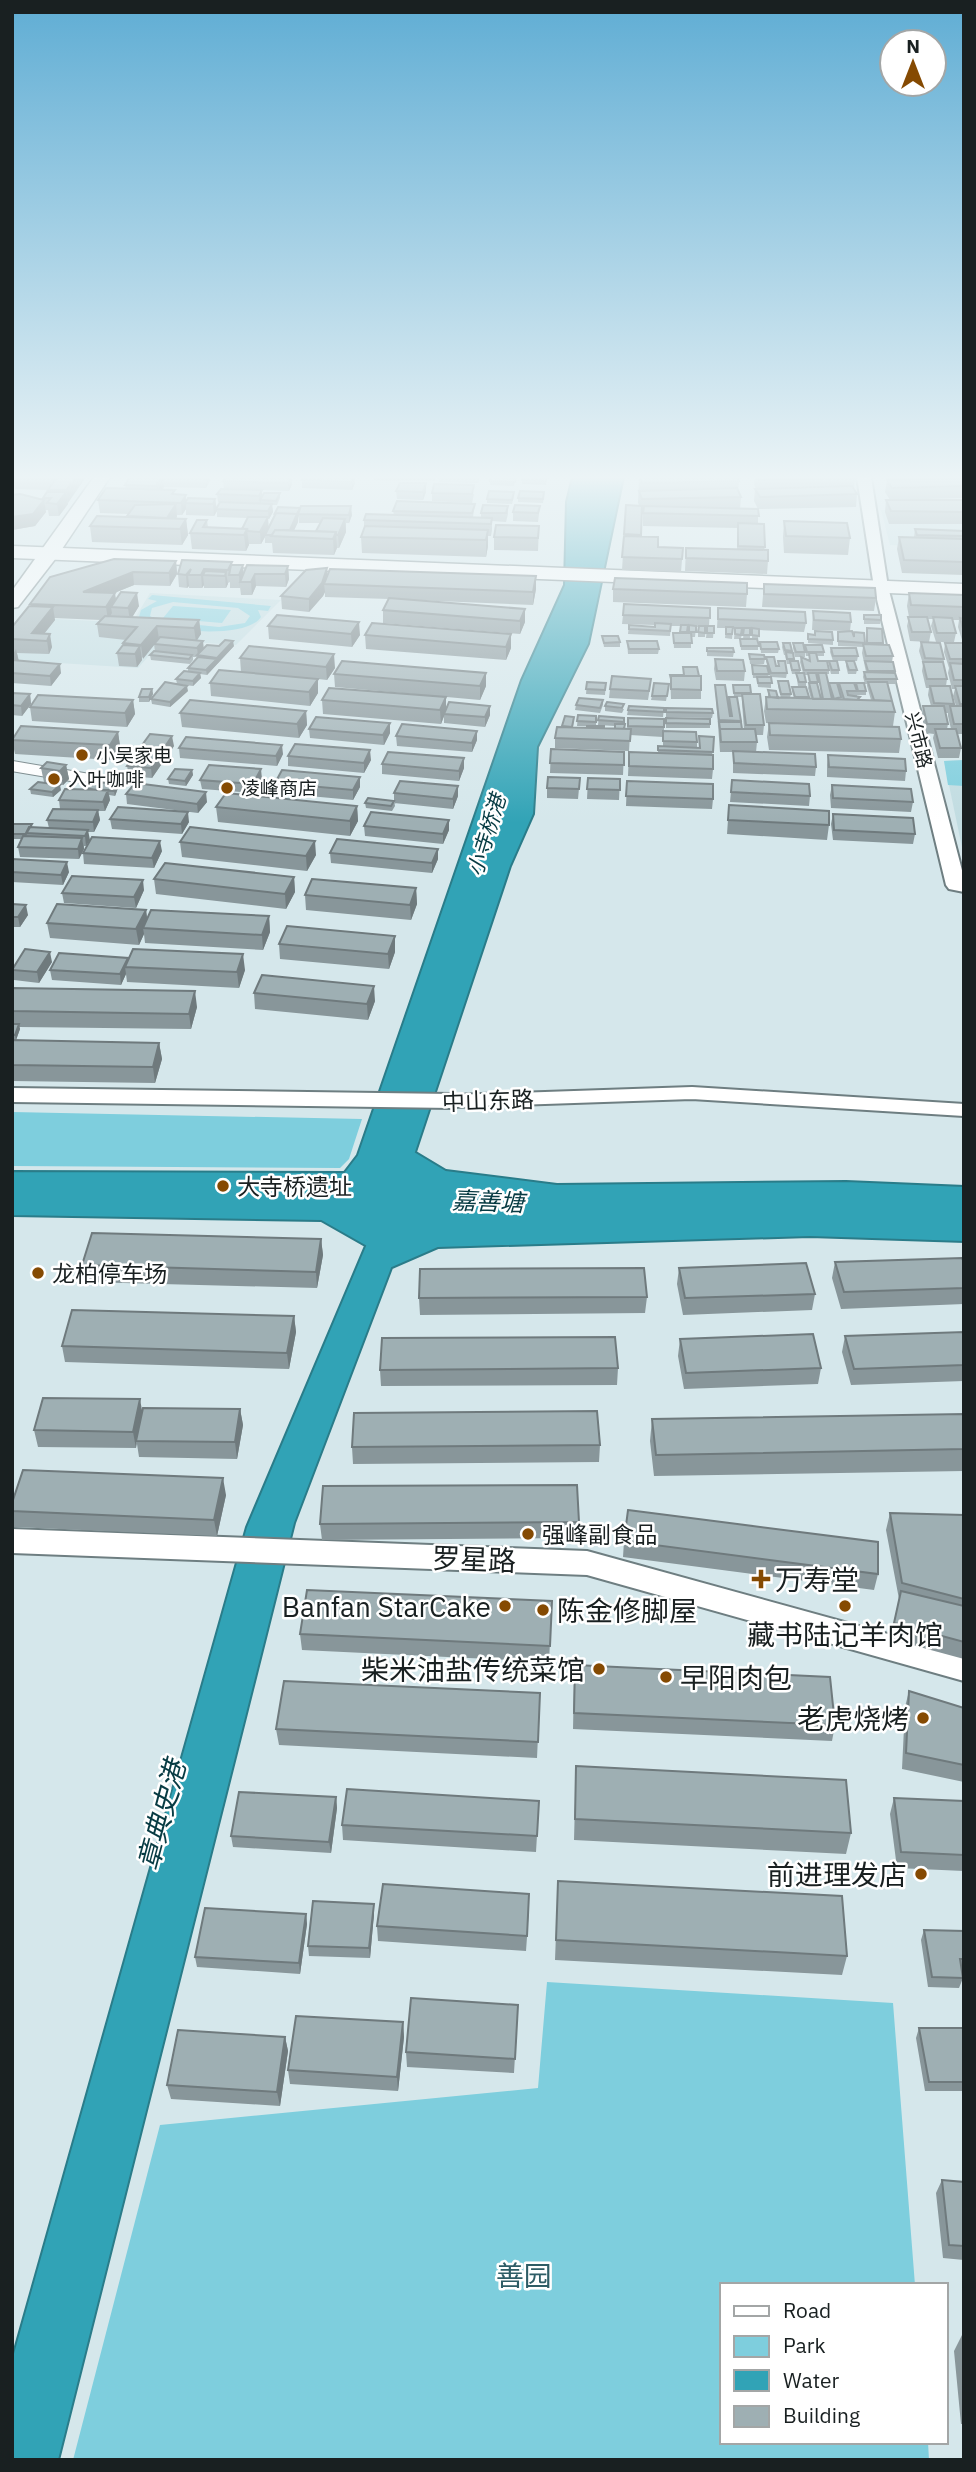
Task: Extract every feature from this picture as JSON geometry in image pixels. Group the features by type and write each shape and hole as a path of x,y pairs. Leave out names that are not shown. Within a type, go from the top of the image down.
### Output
{"main road":[{"path":"910,592 964,597"}],"street":[{"name":"兴市路","path":"883,592 956,885 964,886"},
{"name":"中山东路","path":"12,1095 351,1102 452,1101"},
{"name":"罗星路","path":"12,1541 587,1563 964,1668"}],"lane":[{"path":"12,766 113,783"},
{"name":"中山东路","path":"452,1101 692,1093 964,1110"}],"shaded area":[{"path":"150,593 281,600 236,645 163,640 138,668 12,660 12,628 20,617 132,623"},
{"path":"964,760 964,857 944,761"}],"green space":[{"path":"152,595 271,606 268,611 258,610 261,617 238,629 182,630 164,627 139,617 141,610 157,601 148,599","holes":["173,602 238,608 250,616 245,623 219,627 158,621 150,616 152,608"]},
{"path":"173,606 231,610 222,623 163,618"},
{"path":"964,760 964,786 948,785 944,761"},
{"path":"12,1112 362,1119 349,1159 340,1168 12,1166"},
{"name":"善园","path":"547,1982 893,2003 915,2283 720,2283 720,2444 928,2444 929,2460 73,2460 160,2125 538,2088"}],"water":[{"path":"561,592 600,592 589,644 538,747 534,814 511,866 416,1152 446,1170 557,1184 846,1181 964,1186 964,1242 810,1237 438,1248 392,1268 295,1523 59,2460 12,2460 12,2357 246,1527 365,1246 321,1221 12,1216 12,1171 344,1172 357,1155 521,680"}],"building":[{"path":"39,592 115,593 106,607 30,604"},
{"path":"121,592 137,593 128,608 111,607"},
{"path":"284,592 314,592 309,599 281,596"},
{"path":"703,592 747,592 747,594"},
{"path":"875,592 876,598 764,594"},
{"path":"909,593 964,595 964,607 911,605"},
{"path":"389,598 525,609 520,621 383,610"},
{"path":"624,604 710,608 710,618 623,615"},
{"path":"29,606 53,607 32,633 50,634 47,641 12,639 12,627"},
{"path":"718,608 805,612 806,623 718,619"},
{"path":"813,611 850,613 851,622 814,620"},
{"path":"277,615 359,622 351,634 268,626"},
{"path":"864,615 881,615 881,620 864,619"},
{"path":"105,616 199,620 194,628 157,626 141,645 123,643 137,627 97,624"},
{"path":"908,617 927,617 931,632 912,632"},
{"path":"933,617 952,618 956,633 937,633"},
{"path":"372,623 511,634 506,647 365,635"},
{"path":"655,623 671,624 670,631 629,629 629,625 655,627"},
{"path":"681,625 688,625 687,632 680,632"},
{"path":"689,625 696,626 696,632 689,632"},
{"path":"699,626 705,626 705,633 698,632"},
{"path":"707,626 714,626 714,633 707,633"},
{"path":"726,627 733,627 732,634 726,634"},
{"path":"735,628 742,628 741,635 735,634"},
{"path":"744,628 750,628 750,635 743,635"},
{"path":"752,628 759,629 759,636 752,635"},
{"path":"867,628 882,629 883,643 867,643"},
{"path":"815,631 832,632 833,640 808,639 808,634 815,635"},
{"path":"852,631 854,637 854,632 864,633 865,643 838,641 838,632"},
{"path":"673,633 691,633 692,643 674,643"},
{"path":"602,636 618,636 620,642 604,643"},
{"path":"160,637 203,641 197,648 154,644"},
{"path":"740,639 757,639 759,646 741,646"},
{"path":"225,640 233,641 217,658 197,655 207,645 219,646"},
{"path":"627,641 657,641 659,649 629,649"},
{"path":"760,642 777,642 779,649 761,649"},
{"path":"921,642 940,643 944,659 925,658"},
{"path":"783,643 790,643 792,651 785,650"},
{"path":"793,643 803,643 805,652 796,652"},
{"path":"945,643 964,643 964,659 950,659"},
{"path":"863,644 889,645 893,656 866,656"},
{"path":"123,645 140,646 135,654 117,653"},
{"path":"805,645 822,645 824,652 807,652"},
{"path":"249,646 334,654 326,667 240,658"},
{"path":"707,648 733,648 734,652 707,651"},
{"path":"831,648 856,648 858,656 833,656"},
{"path":"154,651 192,655 189,659 150,655"},
{"path":"786,652 793,653 794,659 787,659"},
{"path":"809,653 816,653 818,661 827,661 829,670 804,670 801,657 810,661"},
{"path":"749,654 764,655 765,659 750,659"},
{"path":"198,657 217,659 206,670 188,668"},
{"path":"766,657 774,657 776,666 779,666 778,661 785,661 787,673 771,673"},
{"path":"715,659 743,660 745,671 717,671"},
{"path":"12,660 60,664 50,676 12,673"},
{"path":"342,661 486,673 480,686 334,674"},
{"path":"790,661 798,661 800,670 792,670"},
{"path":"829,661 837,661 839,670 832,670"},
{"path":"846,661 854,661 857,670 849,670"},
{"path":"865,661 893,662 895,671 868,671"},
{"path":"923,662 943,662 947,679 927,679"},
{"path":"950,663 964,664 964,680 954,680"},
{"path":"752,665 767,666 769,674 753,674"},
{"path":"683,667 697,667 699,676 671,676 671,679 670,675 684,675"},
{"path":"219,670 318,679 309,692 210,683"},
{"path":"184,671 200,673 193,681 176,679"},
{"path":"864,672 895,673 897,679 866,679"},
{"path":"796,673 804,673 806,682 799,682"},
{"path":"808,673 816,673 818,682 810,682"},
{"path":"818,673 826,673 832,699 823,699"},
{"path":"612,676 651,679 649,691 610,689"},
{"path":"671,676 701,676 701,690 671,689"},
{"path":"757,677 771,677 772,683 758,683"},
{"path":"778,681 788,681 791,694 781,694"},
{"path":"165,682 187,686 170,702 151,699"},
{"path":"587,682 606,683 605,690 586,689"},
{"path":"868,682 887,682 892,701 874,700"},
{"path":"654,683 669,684 667,696 652,696"},
{"path":"809,683 817,683 821,699 813,699"},
{"path":"829,683 837,683 841,697 834,699"},
{"path":"839,683 854,683 857,691 847,691 848,695 860,697 857,700 844,699"},
{"path":"856,683 864,683 866,691 858,691"},
{"path":"715,685 725,685 730,716 729,697 737,697 741,721 719,720"},
{"path":"733,685 750,685 751,693 734,693"},
{"path":"930,686 950,686 954,704 934,703"},
{"path":"955,686 964,686 964,704 960,704"},
{"path":"792,687 806,687 809,697 795,697"},
{"path":"329,688 446,697 440,710 322,700"},
{"path":"142,689 152,689 149,697 139,697"},
{"path":"768,690 776,691 778,698 770,697"},
{"path":"12,693 30,694 21,706 12,705"},
{"path":"742,694 760,694 764,725 746,725"},
{"path":"38,695 133,700 125,713 30,707"},
{"path":"766,697 892,701 895,712 767,709"},
{"path":"579,698 603,700 600,708 576,705"},
{"path":"190,700 306,711 297,724 180,713"},
{"path":"449,702 490,706 485,717 444,714"},
{"path":"607,702 624,704 622,708 605,706"},
{"path":"629,706 664,708 664,712 628,710"},
{"path":"923,706 944,706 948,724 927,724"},
{"path":"950,706 964,706 964,724 954,724"},
{"path":"666,708 712,709 713,713 666,712"},
{"path":"578,715 596,716 596,722 577,721"},
{"path":"565,716 574,717 572,727 562,726"},
{"path":"599,716 624,718 624,722 598,720"},
{"path":"316,717 390,723 383,735 309,729"},
{"path":"628,718 664,719 664,727 628,726"},
{"path":"666,718 710,719 710,724 666,723"},
{"path":"719,722 741,722 742,729 720,729"},
{"path":"769,723 899,727 901,739 770,735"},
{"path":"402,724 477,731 472,743 396,736"},
{"path":"615,724 625,724 624,729 615,729"},
{"path":"21,726 118,732 110,745 12,740"},
{"path":"604,726 604,728 587,728"},
{"path":"557,727 631,729 630,741 555,738"},
{"path":"720,729 755,729 757,742 721,742"},
{"path":"935,729 956,729 961,748 940,748"},
{"path":"663,731 696,732 697,742 663,741"},
{"path":"150,734 172,736 151,768 127,766"},
{"path":"699,736 714,737 713,752 658,750 658,746 700,748"},
{"path":"186,737 282,745 276,756 179,748"},
{"path":"295,744 370,750 364,763 288,756"},
{"path":"551,749 624,752 624,765 550,763"},
{"path":"733,751 815,754 816,767 734,763"},
{"path":"388,752 464,758 459,771 382,764"},
{"path":"629,752 713,755 713,769 629,766"},
{"path":"828,755 905,759 906,771 829,767"},
{"path":"47,762 66,765 60,771 41,768"},
{"path":"209,765 261,769 253,784 200,780"},
{"path":"175,769 192,770 185,781 168,779"},
{"path":"282,770 360,777 353,790 275,783"},
{"path":"548,777 580,778 579,789 547,788"},
{"path":"588,778 620,779 620,790 587,789"},
{"path":"732,780 809,784 810,796 731,792"},
{"path":"87,781 118,784 114,791 97,790 84,788"},
{"path":"400,781 458,786 453,799 394,793"},
{"path":"627,781 713,784 713,799 626,796"},
{"path":"38,782 60,785 52,792 30,789"},
{"path":"135,783 206,792 197,804 126,794"},
{"path":"832,785 911,789 913,802 833,798"},
{"path":"65,789 108,790 103,802 59,800"},
{"path":"226,793 357,806 350,821 216,807"},
{"path":"368,798 394,801 391,806 365,803"},
{"path":"729,805 829,811 829,825 728,820"},
{"path":"118,807 188,812 181,824 110,819"},
{"path":"53,809 98,810 93,822 47,820"},
{"path":"371,812 449,820 443,834 364,826"},
{"path":"833,814 913,818 915,834 834,830"},
{"path":"12,824 32,824 26,834 12,834"},
{"path":"29,827 88,830 85,836 26,833"},
{"path":"190,827 315,841 306,856 180,842"},
{"path":"23,836 82,838 78,849 18,847"},
{"path":"92,837 160,841 152,858 83,853"},
{"path":"337,839 438,849 432,863 330,853"},
{"path":"12,859 67,862 61,875 12,872"},
{"path":"165,863 294,877 285,894 154,879"},
{"path":"72,876 143,880 134,897 62,893"},
{"path":"312,879 416,888 410,905 305,895"},
{"path":"12,904 26,905 18,917 12,917"},
{"path":"57,904 146,910 136,929 47,923"},
{"path":"151,910 269,916 262,935 143,928"},
{"path":"287,926 395,936 388,954 279,944"},
{"path":"25,949 50,952 37,972 12,970"},
{"path":"133,949 243,954 237,972 125,967"},
{"path":"59,953 128,958 120,974 50,970"},
{"path":"262,975 374,986 367,1004 254,993"},
{"path":"12,988 195,991 189,1014 12,1011"},
{"path":"12,1024 19,1024 15,1035 12,1035"},
{"path":"12,1040 159,1043 153,1067 12,1065"},
{"path":"92,1233 321,1239 316,1272 82,1265"},
{"path":"962,1258 964,1288 844,1292 835,1262"},
{"path":"806,1263 815,1294 685,1298 679,1268"},
{"path":"644,1268 647,1297 419,1298 420,1269"},
{"path":"72,1310 294,1316 287,1353 62,1346"},
{"path":"964,1332 964,1365 854,1369 845,1336"},
{"path":"813,1334 821,1368 686,1373 680,1339"},
{"path":"615,1337 618,1368 380,1370 382,1338"},
{"path":"43,1398 140,1399 133,1432 34,1430"},
{"path":"143,1408 240,1409 235,1442 136,1441"},
{"path":"597,1411 600,1445 352,1447 354,1413"},
{"path":"964,1414 964,1449 656,1455 652,1419"},
{"path":"23,1470 223,1478 214,1520 12,1511"},
{"path":"577,1485 579,1522 320,1524 323,1486"},
{"path":"628,1510 878,1542 878,1574 624,1541"},
{"path":"890,1513 964,1515 964,1599 902,1583"},
{"path":"307,1590 552,1601 550,1646 300,1634"},
{"path":"901,1591 964,1606 964,1642 894,1623"},
{"path":"575,1665 830,1677 835,1725 574,1713"},
{"path":"284,1681 540,1693 538,1742 276,1729"},
{"path":"909,1691 964,1708 964,1765 906,1753"},
{"path":"576,1766 846,1780 851,1833 575,1819"},
{"path":"347,1789 539,1801 537,1836 342,1825"},
{"path":"239,1792 336,1797 329,1842 231,1836"},
{"path":"894,1798 964,1801 964,1855 901,1852"},
{"path":"558,1881 842,1896 847,1956 556,1940"},
{"path":"383,1884 529,1894 527,1936 377,1926"},
{"path":"313,1901 374,1904 369,1948 308,1946"},
{"path":"205,1908 306,1914 299,1963 195,1957"},
{"path":"924,1930 964,1931 964,1959 960,1959 963,1978 932,1977"},
{"path":"411,1998 518,2005 515,2059 406,2052"},
{"path":"296,2016 403,2022 397,2077 288,2070"},
{"path":"919,2028 964,2028 964,2082 929,2082"},
{"path":"178,2030 285,2037 277,2092 167,2085"},
{"path":"942,2180 964,2182 964,2246 949,2245"}],"place":[{"name":"小吴家电","path":"82,755"},
{"name":"入叶咖啡","path":"54,779"},
{"name":"凌峰商店","path":"227,788"},
{"name":"大寺桥遗址","path":"223,1186"},
{"name":"龙柏停车场","path":"38,1273"},
{"name":"强峰副食品","path":"528,1534"},
{"name":"万寿堂","path":"761,1579"},
{"name":"Banfan StarCake","path":"505,1606"},
{"name":"藏书陆记羊肉馆","path":"845,1606"},
{"name":"陈金修脚屋","path":"543,1610"},
{"name":"柴米油盐传统菜馆","path":"599,1669"},
{"name":"早阳肉包","path":"666,1677"},
{"name":"老虎烧烤","path":"923,1718"},
{"name":"前进理发店","path":"921,1874"}],"water label":[{"name":"小寺桥港","path":"486,835"},
{"name":"嘉善塘","path":"488,1201"},
{"name":"章典史港","path":"161,1815"}]}
